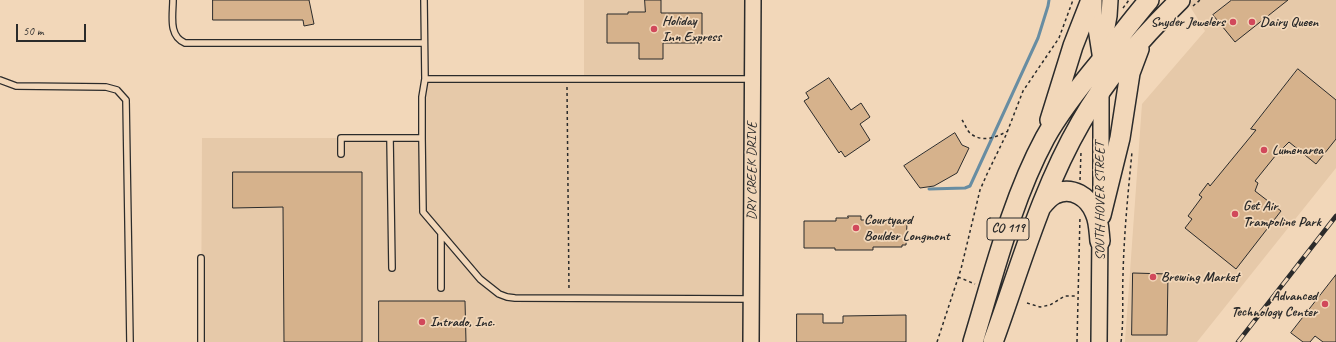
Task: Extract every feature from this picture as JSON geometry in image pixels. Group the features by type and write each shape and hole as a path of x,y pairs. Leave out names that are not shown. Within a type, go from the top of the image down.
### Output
{"highway":[{"path":"1045,138 1073,46 1093,0"},
{"name":"CO 119","path":"973,342 1008,227 1025,180 1045,138 1067,105 1149,0"},
{"name":"CO 119","path":"993,342 1040,208 1067,147 1101,90 1132,49 1180,0"},
{"path":"1101,215 1120,138 1130,72 1138,50 1154,26"},
{"path":"1040,208 1055,194 1070,192 1080,194 1090,202 1096,214 1100,241"}],"main road":[{"name":"DRY CREEK DRIVE","path":"751,342 753,79 752,0"},
{"name":"SOUTH HOVER STREET","path":"1093,0 1101,60 1099,342"},
{"name":"SOUTH HOVER STREET","path":"1101,60 1109,16 1115,4"}],"lane":[{"path":"173,0 173,32 177,38 184,43 424,43"},
{"path":"424,0 425,79 422,97 423,212 472,271 485,284 499,294 515,298 751,299"},
{"path":"425,79 753,79"},
{"path":"0,80 16,86 106,87 117,90 126,100 130,342"},
{"path":"341,154 341,138 422,138"},
{"path":"390,138 392,268"},
{"path":"441,234 441,288"},
{"path":"201,258 201,342"}],"path":[{"path":"937,342 958,277 980,190 993,159 1008,131 1023,91 1059,38 1073,0"},
{"path":"1115,4 1129,0"},
{"path":"567,79 569,298"},
{"path":"962,120 971,134 982,138 995,138 1008,131"},
{"path":"1080,184 1082,145"},
{"path":"1121,342 1123,323 1122,277 1124,239 1132,152"},
{"path":"1078,342 1080,212"},
{"path":"958,277 977,284"},
{"path":"1027,303 1040,307 1050,305 1064,296 1078,296"}],"shaded area":[{"path":"584,0 753,0 751,342 201,342 202,138 421,138 425,79 584,79"},
{"path":"1193,0 1336,0 1336,168 1197,342 1125,342 1142,104 1205,31 1188,3"}],"building":[{"path":"213,0 309,0 314,24 304,26 303,20 213,20"},
{"name":"Holiday Inn Express","path":"645,0 661,0 661,13 702,13 702,43 663,43 663,59 639,59 639,43 607,43 607,14 645,12"},
{"path":"1232,0 1288,0 1235,42 1213,15"},
{"path":"1298,69 1336,100 1336,139 1316,164 1289,142 1280,150 1255,181 1258,183 1255,191 1281,211 1236,269 1185,228 1192,219 1188,216 1202,197 1199,195 1208,183 1210,186 1256,130 1251,129"},
{"path":"829,78 851,110 861,103 870,117 860,124 870,140 845,157 841,151 839,153 804,101 809,98 806,93"},
{"path":"955,133 962,145 969,148 957,173 934,186 920,188 904,166"},
{"path":"233,172 362,172 362,342 284,342 283,207 233,208"},
{"name":"Courtyard Boulder Longmont","path":"848,216 861,216 861,220 901,220 901,223 907,223 906,245 902,245 902,247 873,247 873,250 804,248 804,221 836,221 836,218 848,218"},
{"path":"1133,273 1168,274 1167,335 1132,335"},
{"name":"Advanced Technology Center","path":"1336,275 1336,342 1323,342 1315,336 1310,342 1303,342 1291,333"},
{"name":"Intrado, Inc.","path":"379,301 465,301 466,342 379,342"},
{"path":"797,314 823,314 823,323 843,323 843,316 906,315 906,342 797,342"}],"waterway":[{"path":"929,189 965,188 970,186 1038,38 1049,0"}],"railway":[{"path":"1238,342 1336,216"}],"place":[{"name":"Snyder Jewelers","path":"1233,22"},
{"name":"Dairy Queen","path":"1252,22"},
{"name":"Holiday Inn Express","path":"654,29"},
{"name":"Lumenarea","path":"1264,150"},
{"name":"Get Air Trampoline Park","path":"1235,214"},
{"name":"Courtyard Boulder Longmont","path":"856,228"},
{"name":"Brewing Market","path":"1153,277"},
{"name":"Advanced Technology Center","path":"1325,304"},
{"name":"Intrado, Inc.","path":"422,322"}]}
